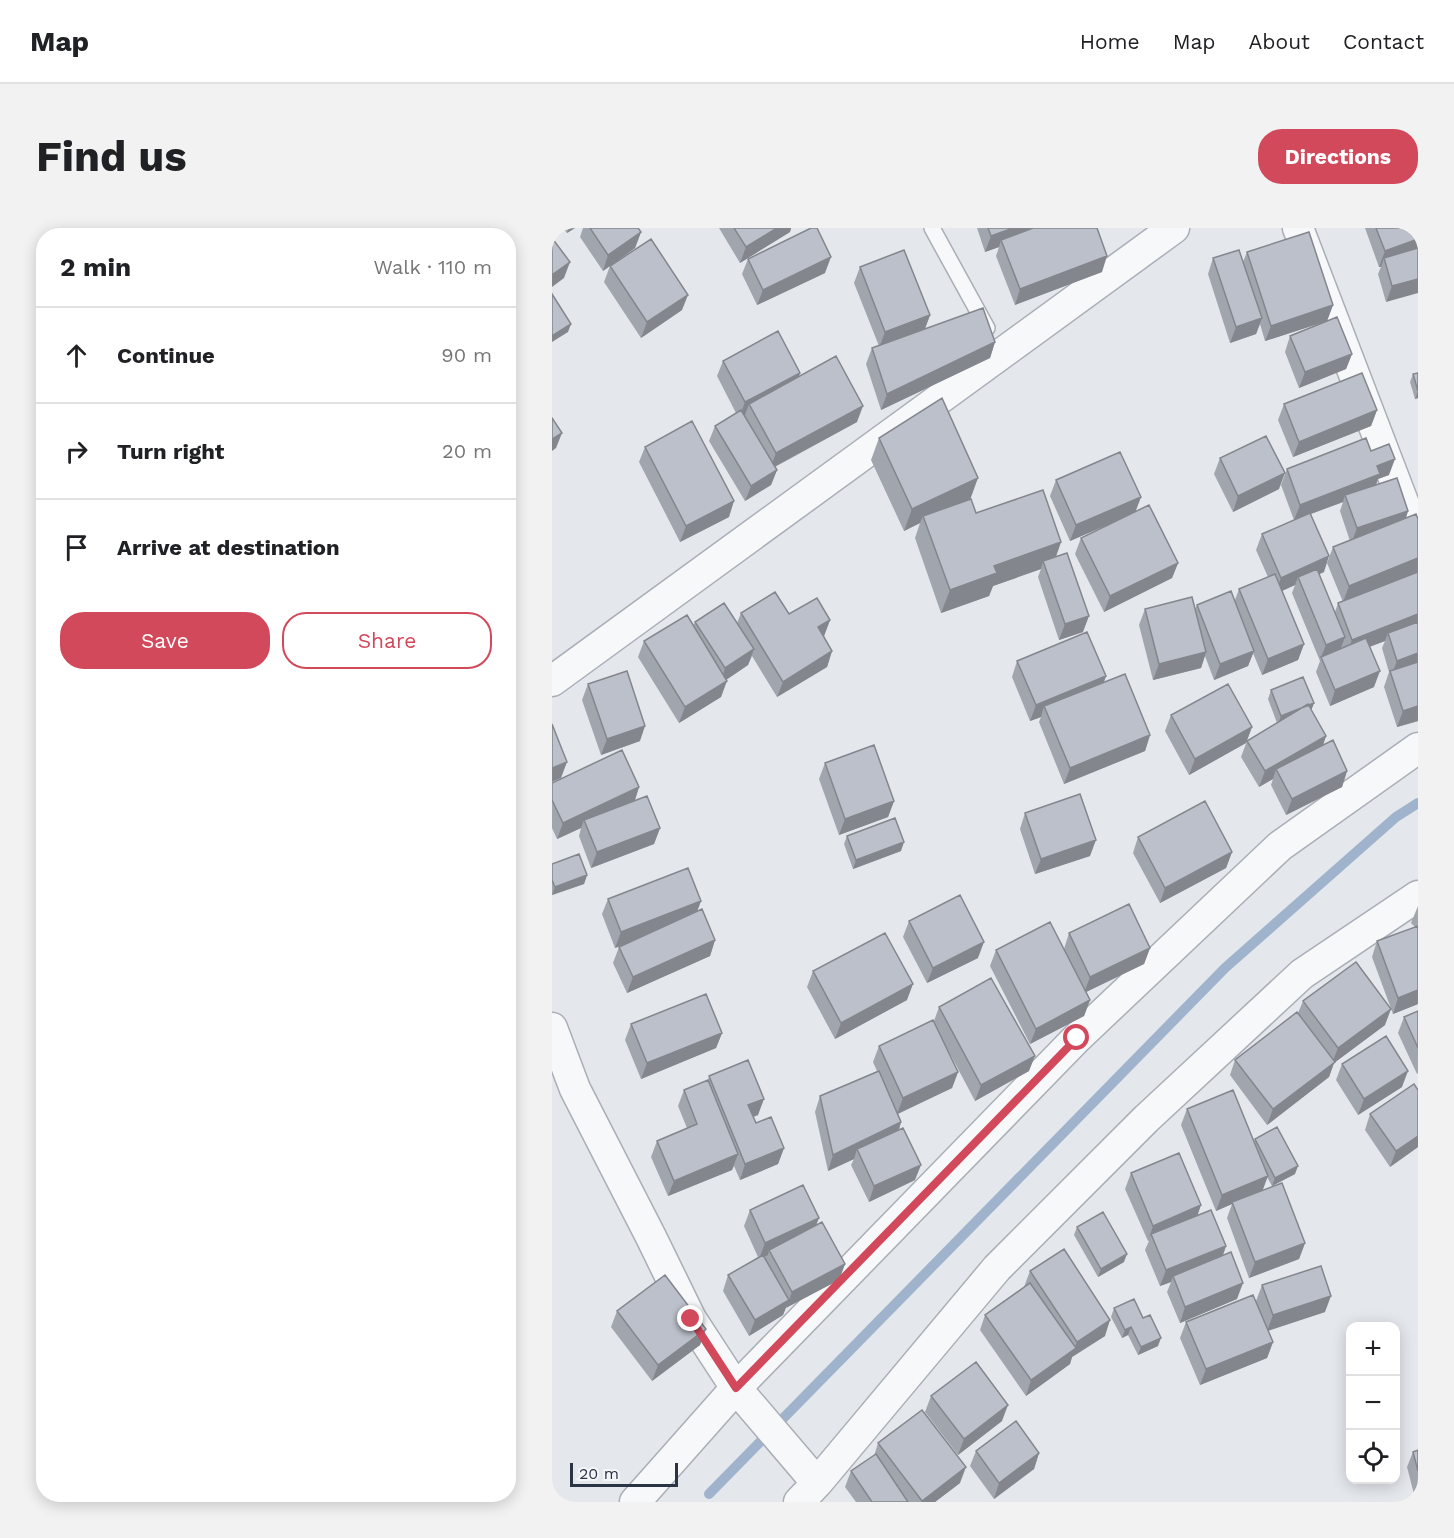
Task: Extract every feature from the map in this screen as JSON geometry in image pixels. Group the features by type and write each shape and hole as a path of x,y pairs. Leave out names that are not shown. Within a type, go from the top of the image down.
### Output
{"street":[{"path":"552,681 1174,228"},
{"path":"1298,228 1418,541"},
{"path":"635,1502 742,1394 1077,1038 1271,854 1418,748"},
{"path":"808,1493 997,1268 1146,1119 1302,974 1418,896"},
{"path":"552,1028 575,1089 691,1319 742,1394 796,1458 808,1493"}],"lane":[{"path":"932,228 1001,353"}],"building":[{"path":"590,228 638,228 641,232 608,255"},
{"path":"734,228 777,228 746,247"},
{"path":"811,228 817,228 831,257 763,290 748,259"},
{"path":"988,228 1013,228 991,236"},
{"path":"1033,228 1097,228 1107,256 1020,289 1001,240"},
{"path":"1376,228 1418,228 1418,239 1385,251"},
{"path":"1309,232 1333,305 1271,326 1247,252"},
{"path":"552,238 570,262 552,275"},
{"path":"651,239 688,295 647,322 610,266"},
{"path":"1418,248 1418,279 1392,286 1384,258"},
{"path":"904,250 930,315 885,332 860,267"},
{"path":"1239,250 1262,318 1236,327 1213,258"},
{"path":"552,294 571,324 552,336"},
{"path":"983,308 995,342 887,394 872,348"},
{"path":"1337,317 1352,354 1305,372 1290,336"},
{"path":"778,331 800,373 745,402 723,361"},
{"path":"836,356 863,406 776,453 749,404"},
{"path":"1362,373 1377,410 1299,442 1284,404"},
{"path":"1418,373 1418,391 1413,374"},
{"path":"942,398 978,478 912,509 879,438"},
{"path":"741,410 777,470 751,486 715,426"},
{"path":"552,418 562,433 552,439"},
{"path":"692,421 734,501 686,526 645,447"},
{"path":"1266,436 1285,473 1238,496 1220,458"},
{"path":"1366,438 1371,451 1389,444 1395,459 1377,466 1380,474 1300,505 1287,469"},
{"path":"1120,452 1141,497 1076,525 1056,480"},
{"path":"1397,478 1408,511 1357,528 1345,495"},
{"path":"1043,490 1061,542 994,566 997,573 950,590 923,516 971,499 976,513"},
{"path":"1149,505 1178,563 1110,596 1081,538"},
{"path":"1310,513 1329,556 1281,578 1262,534"},
{"path":"1416,514 1418,558 1349,586 1333,547"},
{"path":"1067,553 1089,616 1065,624 1043,561"},
{"path":"1317,569 1345,637 1326,645 1298,577"},
{"path":"1418,572 1418,614 1352,640 1338,603"},
{"path":"1275,574 1304,644 1268,659 1239,589"},
{"path":"1231,591 1254,651 1220,664 1197,605"},
{"path":"775,592 789,614 817,598 830,620 818,627 832,651 783,682 741,613"},
{"path":"1192,597 1206,652 1159,664 1145,609"},
{"path":"724,603 754,649 725,668 695,622"},
{"path":"687,615 727,681 685,707 644,641"},
{"path":"1418,622 1418,653 1397,661 1388,633"},
{"path":"1087,632 1106,676 1036,705 1017,661"},
{"path":"1366,638 1380,671 1335,690 1321,657"},
{"path":"1418,662 1418,706 1403,711 1390,671"},
{"path":"627,671 645,726 607,739 588,684"},
{"path":"1125,674 1150,735 1070,768 1044,706"},
{"path":"1303,677 1314,703 1281,716 1271,690"},
{"path":"1228,684 1252,727 1195,759 1171,715"},
{"path":"1308,704 1326,736 1265,771 1247,741"},
{"path":"552,724 567,762 552,768"},
{"path":"1333,740 1347,771 1292,799 1276,769"},
{"path":"874,745 894,801 845,819 825,763"},
{"path":"622,750 639,787 563,823 552,800 552,783"},
{"path":"1080,794 1096,840 1041,859 1025,813"},
{"path":"647,796 660,828 597,852 584,820"},
{"path":"1205,801 1232,852 1165,888 1138,837"},
{"path":"895,818 904,842 856,860 847,836"},
{"path":"579,854 587,875 555,887 552,880 552,864"},
{"path":"688,868 701,901 621,932 608,899"},
{"path":"960,895 984,942 933,968 909,921"},
{"path":"1129,904 1150,948 1090,977 1069,933"},
{"path":"702,909 715,940 633,977 619,947"},
{"path":"1050,922 1090,1000 1036,1029 996,950"},
{"path":"1418,926 1418,990 1398,998 1377,941"},
{"path":"885,933 913,984 841,1023 813,971"},
{"path":"1356,962 1391,1009 1338,1048 1303,1001"},
{"path":"991,978 1035,1056 981,1085 939,1007"},
{"path":"706,994 722,1033 647,1063 631,1024"},
{"path":"1418,1011 1418,1048 1404,1017"},
{"path":"1297,1012 1335,1062 1273,1109 1235,1060"},
{"path":"933,1020 958,1072 903,1098 879,1046"},
{"path":"1386,1036 1408,1071 1364,1099 1342,1064"},
{"path":"748,1060 764,1099 748,1105 756,1123 771,1117 784,1148 745,1164 709,1076"},
{"path":"879,1071 901,1122 833,1155 820,1096"},
{"path":"708,1080 738,1154 674,1181 657,1141 697,1124 684,1090"},
{"path":"1414,1084 1418,1090 1418,1136 1396,1151 1370,1114"},
{"path":"1233,1090 1268,1176 1222,1195 1187,1109"},
{"path":"1277,1127 1298,1166 1275,1178 1255,1139"},
{"path":"903,1128 921,1165 874,1186 857,1149"},
{"path":"1179,1153 1201,1205 1153,1226 1131,1173"},
{"path":"1282,1183 1305,1243 1255,1262 1232,1202"},
{"path":"803,1185 819,1218 765,1243 750,1210"},
{"path":"1211,1210 1226,1246 1166,1270 1151,1234"},
{"path":"1103,1212 1127,1254 1101,1269 1077,1227"},
{"path":"822,1222 845,1264 792,1292 769,1250"},
{"path":"1064,1249 1110,1320 1077,1342 1030,1271"},
{"path":"1231,1252 1243,1283 1185,1307 1173,1276"},
{"path":"763,1255 789,1300 755,1320 728,1275"},
{"path":"1321,1266 1331,1296 1273,1315 1262,1285"},
{"path":"665,1275 706,1329 658,1365 617,1311"},
{"path":"1030,1283 1076,1348 1031,1380 985,1315"},
{"path":"1253,1295 1273,1342 1206,1369 1186,1322"},
{"path":"1134,1299 1143,1318 1150,1315 1161,1338 1141,1347 1131,1327 1125,1330 1114,1308"},
{"path":"976,1362 1008,1405 964,1439 931,1396"},
{"path":"922,1410 966,1467 922,1501 878,1443"},
{"path":"1016,1421 1039,1453 999,1483 976,1451"},
{"path":"1418,1450 1418,1471 1413,1452"},
{"path":"876,1454 908,1502 872,1502 851,1471"}],"waterway":[{"path":"709,1494 1225,968 1396,817 1418,803"}],"route":[{"path":"691,1319 736,1388 1077,1038"}]}
